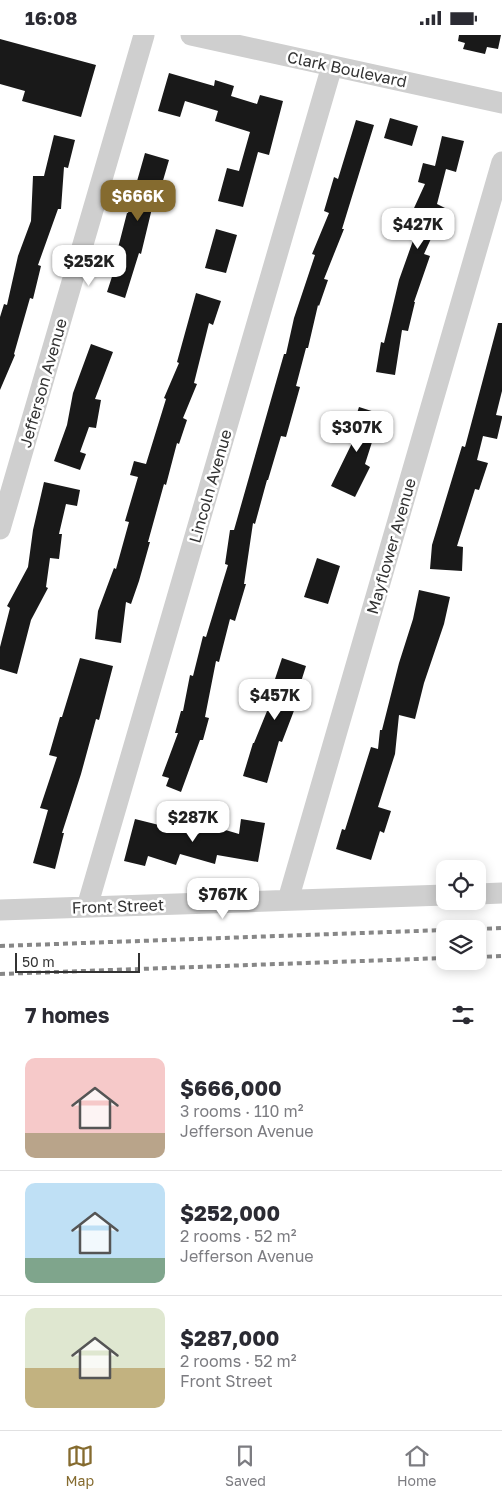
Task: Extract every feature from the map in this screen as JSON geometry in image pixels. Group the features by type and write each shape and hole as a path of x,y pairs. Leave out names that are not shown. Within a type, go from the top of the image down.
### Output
{"street":[{"name":"Jefferson Avenue","path":"0,529 144,35"},
{"name":"Clark Boulevard","path":"191,35 502,103"},
{"name":"Lincoln Avenue","path":"87,907 332,66"},
{"name":"Mayflower Avenue","path":"288,900 502,162"},
{"path":"486,893 502,893"},
{"name":"Front Street","path":"0,910 436,895"}],"building":[{"path":"459,35 501,35 498,49 487,47 485,54 463,49 465,43 458,41"},
{"path":"0,39 96,65 81,117 22,101 25,91 0,84"},
{"path":"169,73 214,86 215,80 234,86 231,96 257,104 260,95 283,101 269,155 258,152 243,207 218,201 227,168 239,171 250,132 215,121 218,111 185,101 180,117 158,111"},
{"path":"390,118 418,126 412,146 384,138"},
{"path":"356,120 374,125 342,229 344,229 324,279 328,280 318,305 308,348 306,348 296,386 300,387 286,437 281,436 255,524 253,523 244,584 246,584 235,621 230,619 219,662 216,661 205,717 209,718 203,740 200,740 181,792 166,786 169,778 162,776 178,733 175,733 181,711 183,711 190,675 193,676 203,636 206,637 228,565 225,564 230,530 234,530 284,354 286,354 294,318 315,255 312,254 329,213 324,211 334,177 338,179"},
{"path":"54,135 75,140 68,168 64,167 61,209 58,209 38,265 41,266 33,299 30,298 15,355 0,390 0,317 4,304 7,305 18,256 31,221 33,176 44,176"},
{"path":"442,136 464,141 456,172 446,169 437,204 445,208 424,254 430,256 414,302 408,331 402,330 395,375 376,372 381,342 384,343 399,280 415,235 404,230 425,184 418,182 423,163 435,166"},
{"path":"145,153 169,160 157,201 154,200 141,254 139,253 125,298 107,292 121,249 118,248"},
{"path":"216,229 237,235 226,273 205,268"},
{"path":"196,293 221,301 213,325 209,323 194,383 197,384 183,418 187,420 179,444 177,443 166,485 164,484 139,581 131,604 126,602 121,643 95,639 98,611 114,568 116,569 129,522 125,521 138,477 130,475 134,461 146,464 166,399 164,398 179,363 177,362"},
{"path":"498,323 502,323 502,391 496,415 502,416 502,418 497,439 483,436 477,460 488,463 479,490 475,489 457,546 463,547 462,571 430,569 432,545 462,446 465,447"},
{"path":"91,344 113,352 95,399 101,400 96,428 89,427 80,452 86,454 80,470 54,461 67,425 73,393"},
{"path":"359,407 381,414 365,464 370,467 355,497 331,486 353,441 348,440"},
{"path":"44,482 80,490 77,506 66,504 59,534 62,534 59,559 50,558 46,587 48,588 31,620 17,674 0,669 0,647 10,608 7,606 28,567 33,530"},
{"path":"317,558 340,566 328,604 304,597"},
{"path":"419,590 450,597 444,624 424,683 415,719 399,715 395,754 378,807 391,811 384,833 380,831 371,860 336,849 342,829 345,830 371,747 378,749 380,730 382,730 399,663 413,619"},
{"path":"80,658 113,666 99,720 96,719 62,833 64,833 55,869 33,863 48,810 40,808 57,757 49,755"},
{"path":"282,658 306,666 293,707 295,708 282,742 279,741 267,783 243,776 253,743 276,689 272,688"},
{"path":"135,819 163,826 164,823 199,834 202,823 239,834 241,819 265,823 258,862 217,855 215,864 180,854 176,865 148,856 145,866 124,861"}],"railway":[{"path":"486,929 502,928"},
{"path":"0,946 436,930"},
{"path":"486,957 502,956"},
{"path":"0,974 436,958"}]}
